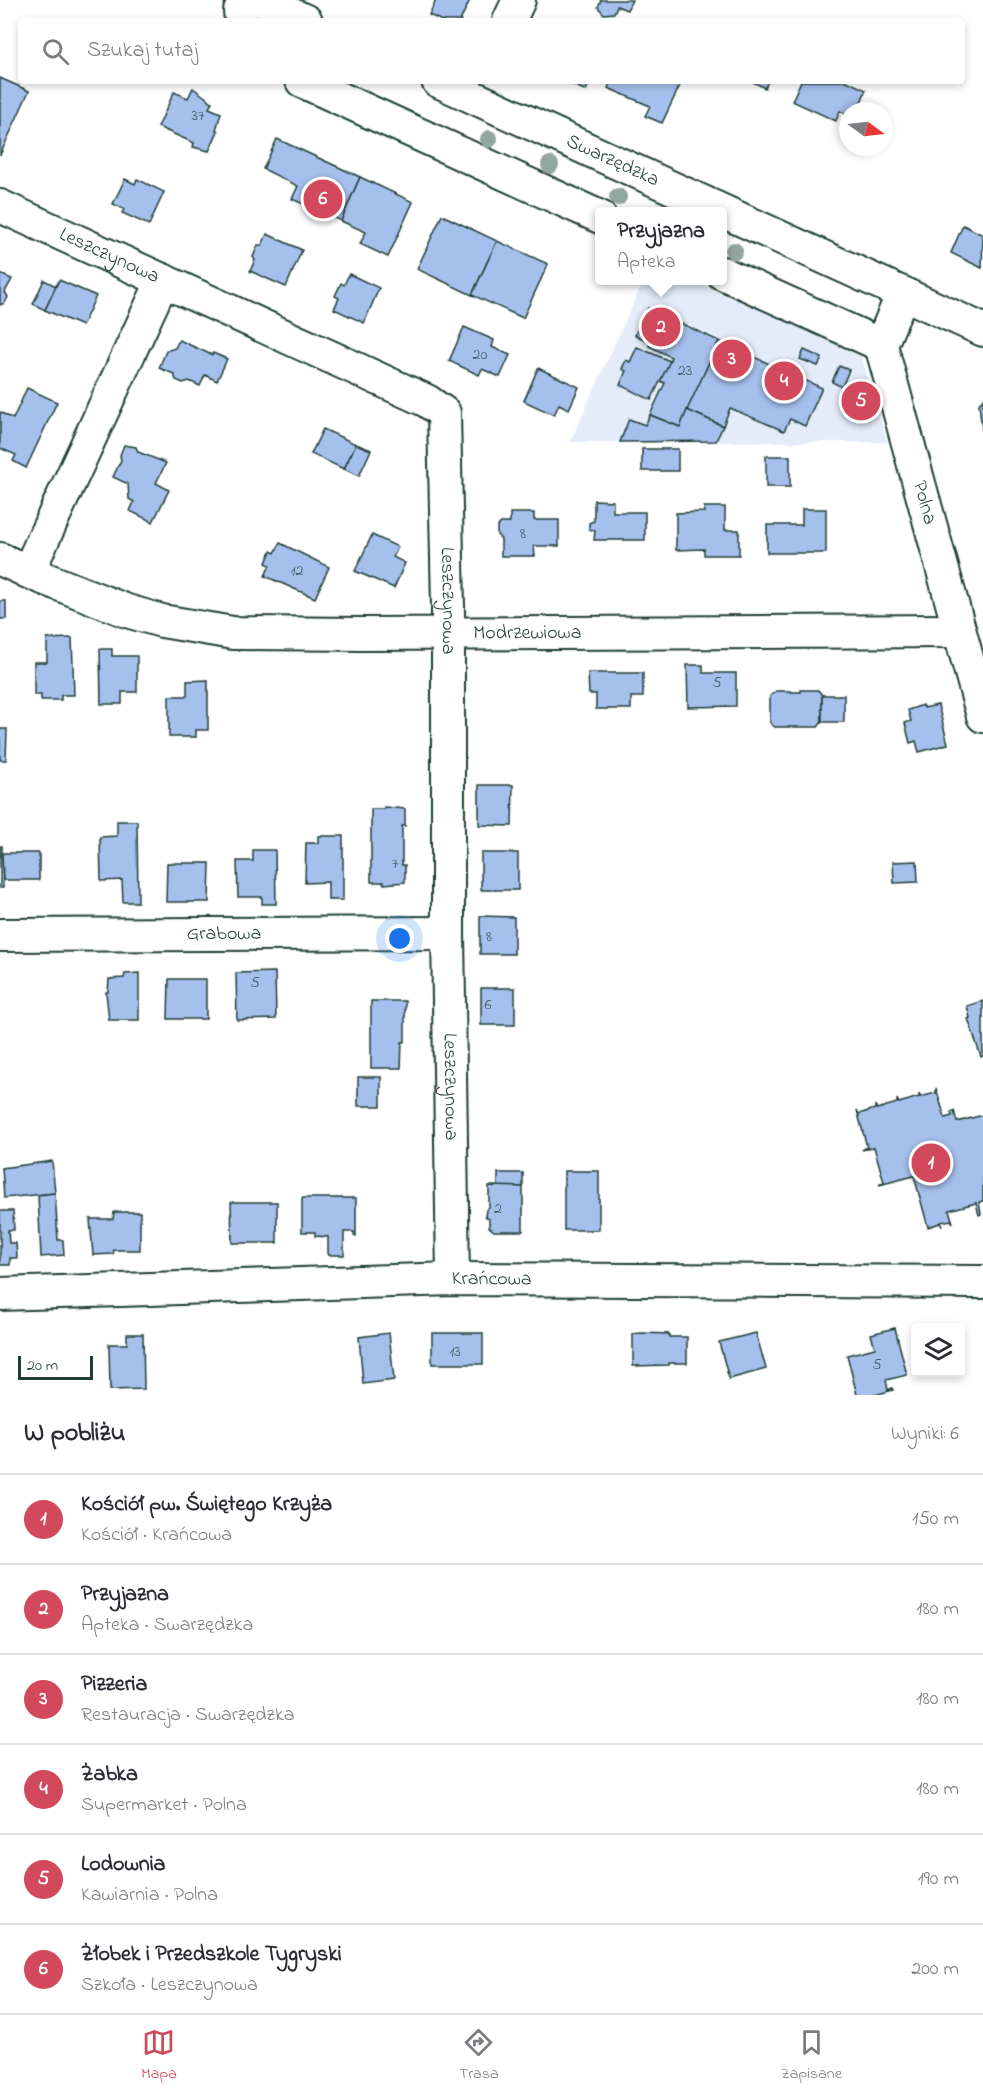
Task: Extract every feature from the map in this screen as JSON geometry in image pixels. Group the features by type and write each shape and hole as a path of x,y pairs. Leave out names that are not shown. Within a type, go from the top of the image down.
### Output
{"street":[{"path":"241,18 240,11 244,0"},
{"path":"260,0 299,18"},
{"path":"510,18 519,0"},
{"path":"317,84 338,88 595,215"},
{"name":"Swarzędzka","path":"453,84 478,89 724,207"},
{"name":"Leszczynowa","path":"0,206 427,401 444,414 453,1279"},
{"name":"Swarzędzka","path":"727,209 983,330"},
{"path":"727,275 881,345 903,293"},
{"path":"28,572 163,280"},
{"name":"Polna","path":"881,345 983,716"},
{"name":"Modrzewiowa","path":"0,559 127,611 162,621 233,633 959,631"},
{"name":"Grabowa","path":"0,935 448,933"},
{"name":"Krańcowa","path":"0,1294 453,1279 983,1282"}],"shaded area":[{"path":"642,285 704,285 861,355 887,442 570,442"}],"building":[{"path":"436,0 470,0 461,18 436,18 429,15"},
{"path":"601,0 632,0 627,10 617,6 614,13 604,14 598,7"},
{"path":"0,78 29,91 0,155"},
{"path":"571,84 589,84 586,91"},
{"path":"610,84 681,84 662,123 645,116 650,106 608,88"},
{"path":"800,84 853,84 866,90 861,102 839,102 836,121 792,101"},
{"path":"193,88 212,102 209,108 221,113 216,130 218,131 209,151 193,147 194,143 158,127 174,92 188,98"},
{"path":"277,139 360,177 341,221 292,199 298,186 263,169"},
{"path":"360,177 413,202 388,257 360,244 366,232 341,221"},
{"path":"125,179 135,184 137,179 164,192 149,225 122,213 124,209 113,204"},
{"path":"442,215 497,241 472,295 417,269"},
{"path":"963,225 983,235 982,268 951,253"},
{"path":"267,234 302,250 286,287 250,271 258,245 262,245"},
{"path":"497,241 548,264 523,318 472,295"},
{"path":"0,274 12,279 5,292 8,297 5,303 0,305"},
{"path":"349,274 379,288 364,323 334,309 339,298 335,296 341,283 344,285"},
{"path":"44,280 56,286 45,310 33,304"},
{"path":"59,280 96,296 82,326 45,310"},
{"path":"648,308 719,341 680,427 650,415 665,383 660,381 671,357 649,346 651,342 635,335"},
{"path":"464,327 494,340 492,347 510,355 500,377 482,369 479,375 449,361"},
{"path":"179,340 212,355 213,353 227,359 217,381 205,375 200,386 189,381 183,383 176,380 174,374 159,368 166,351 175,348"},
{"path":"719,341 822,388 805,426 790,419 784,431 730,408 723,426 687,410"},
{"path":"637,347 670,361 651,400 620,385 626,371 622,369 626,360 630,362"},
{"path":"804,350 822,358 818,366 800,359"},
{"path":"839,366 849,370 842,387 832,382"},
{"path":"538,368 579,387 569,409 559,404 554,415 524,401"},
{"path":"27,388 57,402 26,468 13,461 16,455 0,448 0,412 13,419"},
{"path":"983,399 983,438 979,404"},
{"path":"687,410 723,426 716,441 620,442 629,419 645,425 650,415 680,427"},
{"path":"323,429 356,444 344,469 311,454"},
{"path":"356,444 371,450 359,476 344,469"},
{"path":"124,445 136,447 138,452 166,463 156,483 169,490 153,522 130,511 134,502 129,499 128,484 113,477 121,460 120,455"},
{"path":"642,449 678,449 678,471 642,471"},
{"path":"766,456 790,456 790,487 766,487"},
{"path":"594,500 613,501 613,512 645,512 645,540 594,540 595,531 589,529 589,523 594,521"},
{"path":"704,507 725,507 725,530 739,530 739,555 704,555 704,549 676,550 676,513 704,512"},
{"path":"802,509 826,509 826,553 767,553 767,525 802,525"},
{"path":"510,513 534,513 534,520 559,520 559,546 534,546 535,556 501,556 501,539 497,535 497,527 501,523 510,523"},
{"path":"372,535 398,547 393,557 405,563 394,588 355,571"},
{"path":"280,543 329,567 315,598 265,576 270,565 266,563 271,551 275,553"},
{"path":"0,601 6,601 6,619 0,619"},
{"path":"72,638 74,695 61,695 61,700 41,700 41,695 34,695 34,662 47,662 47,639"},
{"path":"100,649 112,649 112,656 137,656 137,692 122,692 122,704 101,704"},
{"path":"687,665 703,665 703,673 736,673 736,706 688,707"},
{"path":"588,673 643,673 643,697 631,697 631,709 596,709 596,694 589,694"},
{"path":"208,680 208,730 196,730 196,737 169,737 169,696 187,696 187,681"},
{"path":"801,690 818,690 822,695 822,722 818,727 775,727 770,723 770,696 776,691 801,692"},
{"path":"822,695 844,695 844,722 822,722"},
{"path":"923,705 924,708 938,705 948,744 919,752 916,741 910,743 905,723 911,721 908,710"},
{"path":"0,729 7,729 6,760 0,760"},
{"path":"479,785 513,785 512,826 479,825"},
{"path":"384,807 405,809 405,826 402,826 402,865 405,865 405,882 384,884 384,882 371,882 371,809 384,809"},
{"path":"117,821 137,821 138,902 123,902 122,880 101,881 100,837 117,836"},
{"path":"318,836 343,836 343,900 328,900 328,882 305,883 306,843 318,843"},
{"path":"0,846 2,846 3,888 0,888"},
{"path":"253,850 275,850 276,904 262,904 262,897 238,897 237,861 253,861"},
{"path":"2,853 39,853 39,880 3,880"},
{"path":"481,853 518,853 518,890 481,890"},
{"path":"917,861 918,882 894,883 893,862"},
{"path":"167,863 210,863 209,902 166,902"},
{"path":"480,916 514,917 514,954 480,954"},
{"path":"275,972 276,1019 237,1020 236,973"},
{"path":"139,973 139,1020 109,1020 106,992 108,992 109,979 124,978 125,974"},
{"path":"169,979 206,979 206,1019 168,1019"},
{"path":"481,988 515,988 515,1025 481,1025"},
{"path":"371,1001 405,1001 405,1042 402,1042 401,1068 371,1068"},
{"path":"983,1001 983,1056 981,1057 968,1019 970,1018 967,1006"},
{"path":"358,1077 381,1077 381,1106 358,1106"},
{"path":"936,1088 945,1118 952,1116 951,1112 954,1111 957,1122 983,1115 983,1201 979,1202 981,1214 979,1215 976,1203 949,1210 953,1223 951,1220 941,1222 942,1226 940,1223 928,1227 914,1176 879,1185 884,1182 874,1147 862,1150 867,1147 857,1110 859,1114 875,1109 875,1105 877,1109 897,1103 897,1099 899,1103 919,1097 919,1093 920,1097 936,1093"},
{"path":"52,1161 55,1193 4,1198 2,1168"},
{"path":"564,1171 599,1171 599,1230 564,1230"},
{"path":"498,1173 523,1173 523,1187 498,1187"},
{"path":"489,1186 523,1187 523,1231 494,1231 489,1227 489,1219 485,1216 489,1207"},
{"path":"55,1193 58,1240 63,1240 64,1255 41,1257 38,1195"},
{"path":"302,1198 356,1198 356,1236 354,1232 344,1232 344,1255 328,1255 328,1237 315,1236 315,1232 302,1232"},
{"path":"231,1202 277,1202 277,1243 232,1243"},
{"path":"0,1211 13,1211 14,1230 8,1230 9,1243 16,1243 17,1258 10,1258 10,1265 0,1265"},
{"path":"114,1212 140,1212 140,1250 114,1250 113,1254 93,1255 90,1219 113,1219"},
{"path":"895,1328 907,1375 886,1380 888,1390 892,1388 893,1390 875,1395 857,1395 847,1355 875,1348 871,1334"},
{"path":"389,1333 394,1380 363,1384 359,1337"},
{"path":"432,1333 483,1333 483,1364 432,1364"},
{"path":"756,1333 766,1369 729,1379 719,1342"},
{"path":"127,1334 143,1334 144,1389 110,1390 109,1344 127,1344"},
{"path":"633,1334 687,1337 687,1363 633,1366"}],"place":[{"name":"Żłobek i Przedszkole Tygryski","path":"323,199"},
{"name":"Przyjazna","path":"661,327"},
{"name":"Pizzeria","path":"732,359"},
{"name":"Żabka","path":"784,381"},
{"name":"Lodownia","path":"861,401"},
{"name":"Kościół pw. Świętego Krzyża","path":"931,1163"}]}
